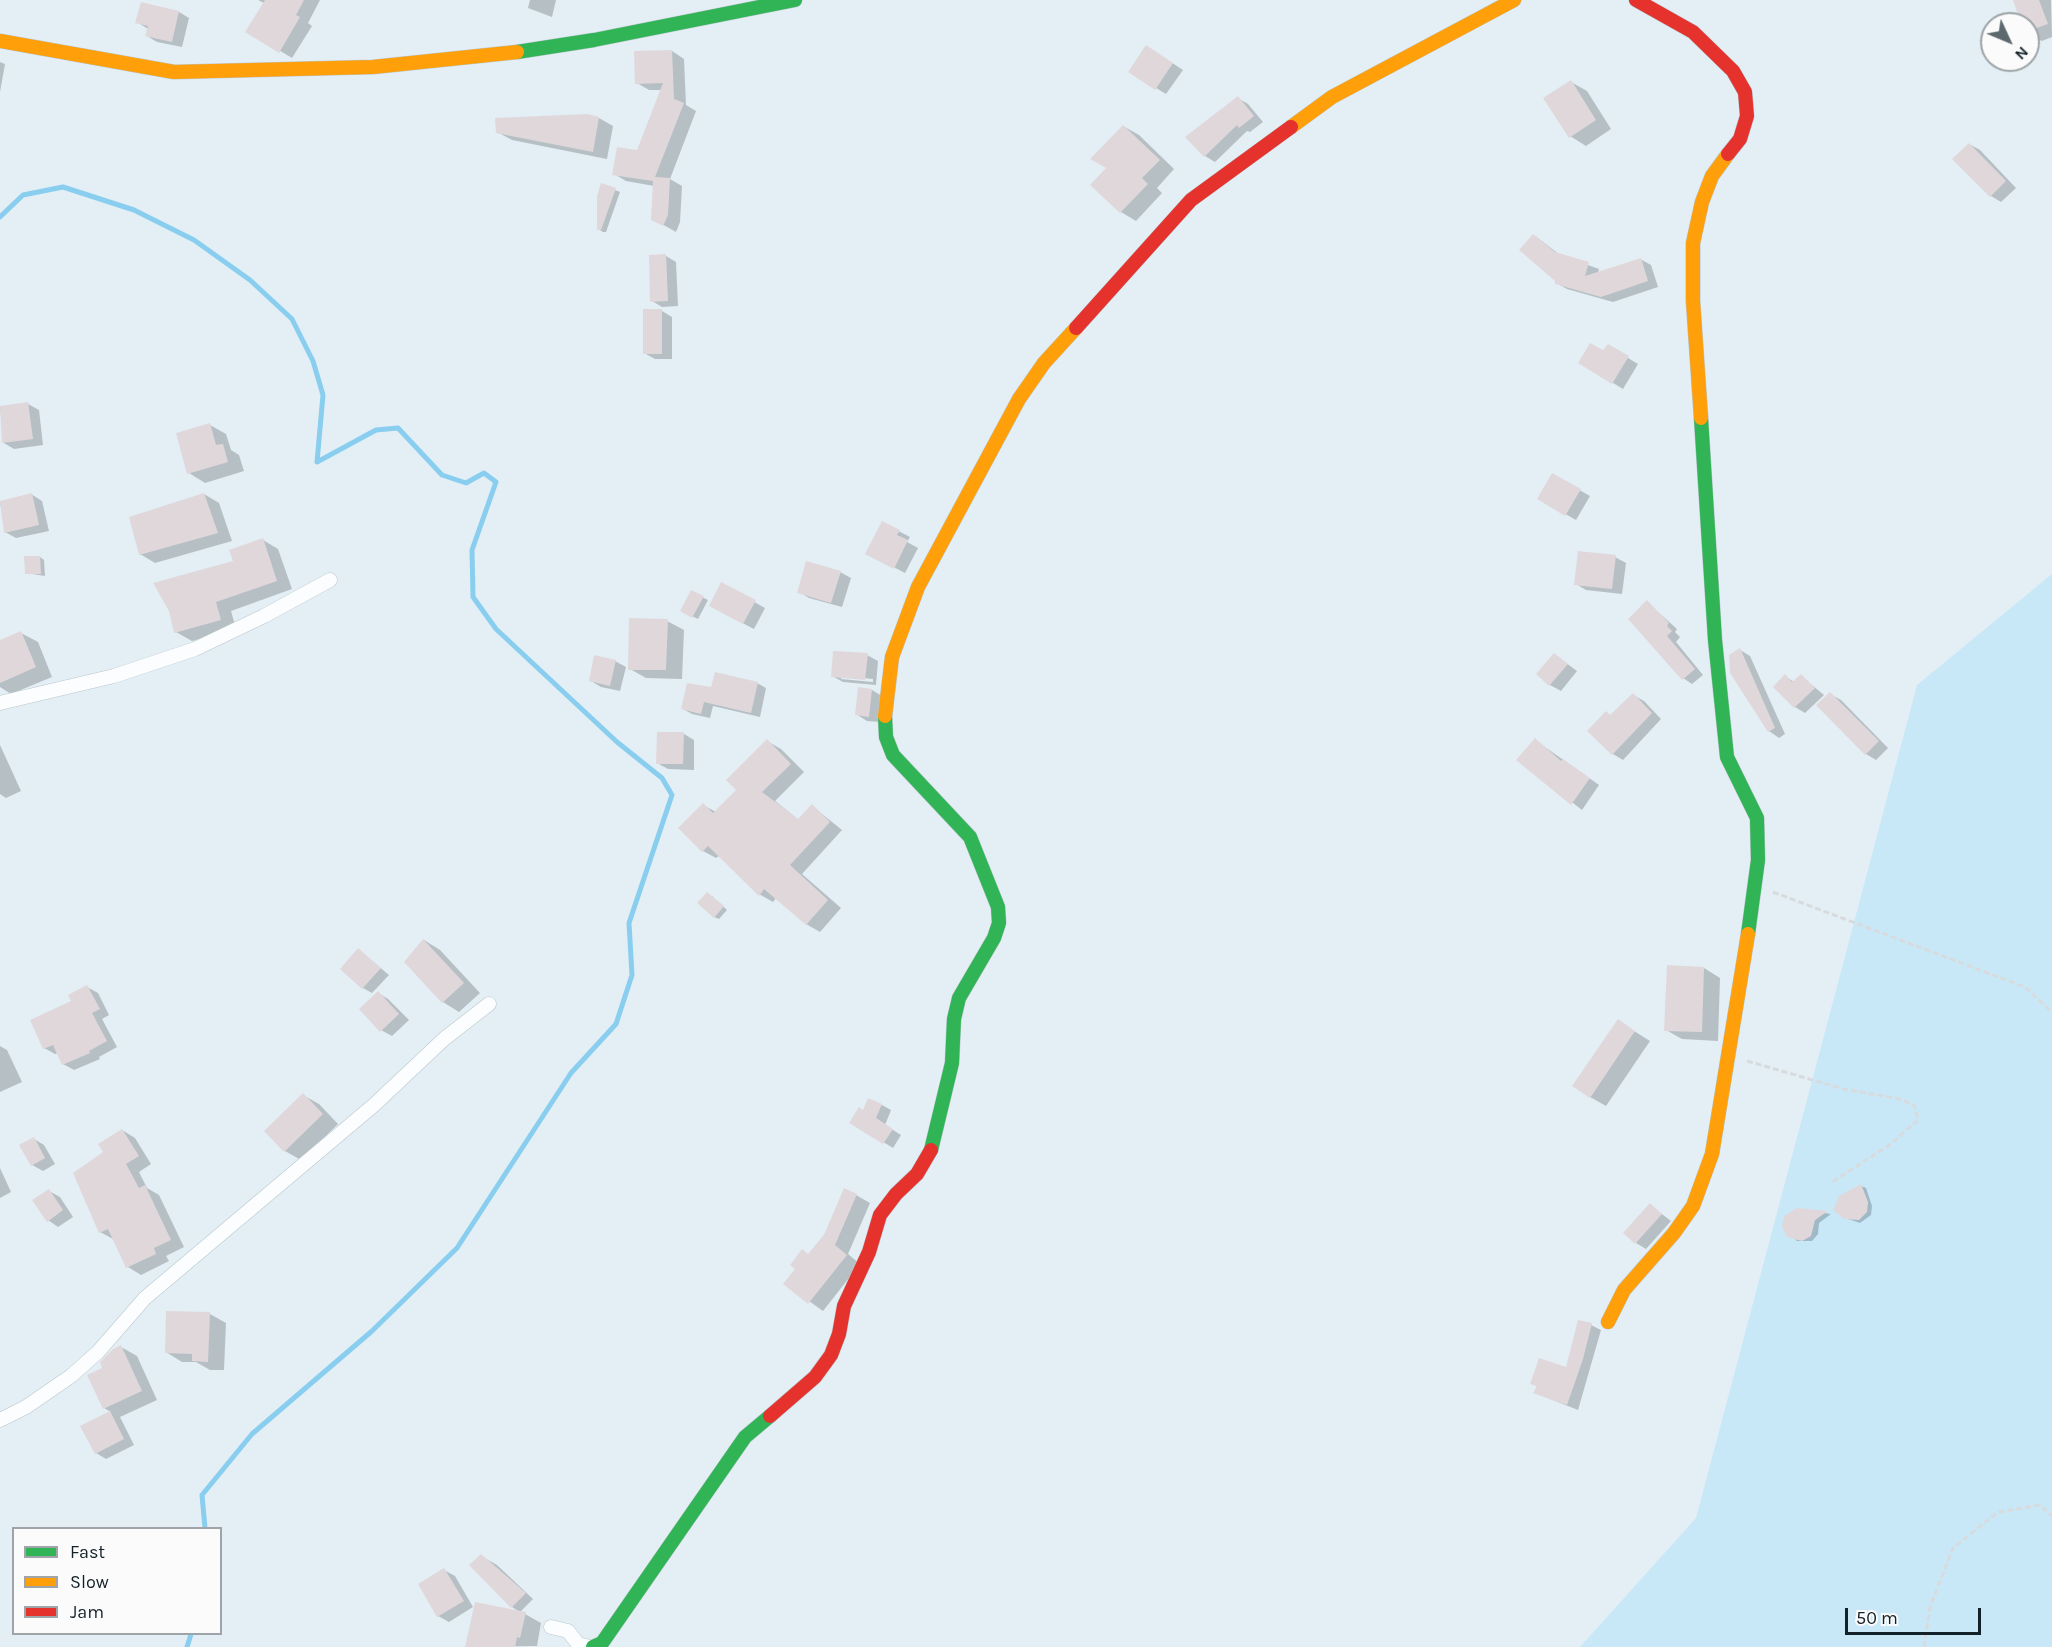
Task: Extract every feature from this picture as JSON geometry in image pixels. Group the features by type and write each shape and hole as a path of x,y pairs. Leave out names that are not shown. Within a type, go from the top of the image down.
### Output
{"street":[{"path":"0,41 174,72 373,67 480,58 594,40 795,0"},
{"path":"551,1627 568,1631 578,1644 591,1647 602,1643 745,1437 815,1377 826,1362 839,1334 844,1306 869,1252 880,1215 896,1194 917,1174 927,1159 935,1139 948,1083 954,1019 959,998 994,938 999,922 998,907 970,837 893,755 885,737 892,657 902,625 977,474 1019,399 1044,363 1191,200 1332,97 1514,0"},
{"path":"1608,1322 1624,1290 1674,1233 1693,1206 1712,1154 1758,860 1758,818 1727,758 1715,640 1693,301 1693,243 1702,202 1712,176 1740,139 1747,116 1745,92 1733,71 1693,32 1636,0"},
{"path":"0,702 114,676 195,649 264,616 330,580"},
{"path":"0,1420 27,1407 71,1376 98,1352 145,1298 374,1105 444,1039 489,1004"}],"path":[{"path":"1754,886 2025,987 2052,1012"},
{"path":"1728,1057 1763,1064 1844,1089 1900,1099 1914,1105 1918,1120 1891,1144 1832,1182"},
{"path":"1924,1647 1930,1606 1953,1548 1998,1512 2040,1505 2052,1516"}],"shaded area":[{"path":"2052,574 2052,1647 1580,1647 1696,1518 1917,685"}],"building":[{"path":"265,0 304,0 296,15 300,17 279,53 245,32"},
{"path":"2013,0 2039,0 2048,24 2040,27 2040,12 2017,12"},
{"path":"141,2 179,11 172,42 145,36 148,26 135,23"},
{"path":"1146,45 1173,63 1155,90 1128,72"},
{"path":"672,50 674,99 684,103 655,177 670,178 668,215 663,226 651,220 653,181 612,175 617,147 637,150 663,83 635,84 634,51"},
{"path":"1571,80 1596,120 1569,138 1543,98"},
{"path":"1238,96 1254,116 1239,128 1237,125 1204,157 1185,137"},
{"path":"588,114 599,117 593,152 496,133 495,118"},
{"path":"1123,125 1160,160 1142,178 1148,184 1120,213 1090,185 1106,168 1090,159"},
{"path":"1969,143 2006,181 1990,197 1952,159"},
{"path":"601,183 616,188 601,230 597,230 597,196"},
{"path":"1533,234 1555,252 1589,262 1585,276 1641,258 1648,281 1601,297 1555,284 1555,281 1519,250"},
{"path":"666,254 668,301 650,302 649,255"},
{"path":"643,309 662,309 662,354 643,354"},
{"path":"1590,343 1603,350 1608,344 1629,356 1612,384 1578,363"},
{"path":"28,402 33,439 2,443 0,406"},
{"path":"210,423 216,445 223,444 228,462 187,474 176,433"},
{"path":"1552,473 1581,489 1565,516 1537,499"},
{"path":"32,493 39,525 4,533 0,501"},
{"path":"204,493 218,533 139,555 129,517"},
{"path":"882,521 900,530 897,535 908,540 894,569 865,554"},
{"path":"263,538 277,581 216,602 221,620 174,633 169,611 153,583 233,561 229,550"},
{"path":"1578,551 1616,555 1612,589 1574,585"},
{"path":"24,556 40,556 41,574 25,574"},
{"path":"806,561 841,571 831,603 797,593"},
{"path":"721,582 756,600 743,624 709,606"},
{"path":"691,590 704,596 692,618 680,611"},
{"path":"1647,600 1669,623 1667,626 1672,631 1667,636 1695,669 1682,680 1628,619"},
{"path":"629,618 668,619 666,670 628,670"},
{"path":"21,631 36,667 0,683 0,640"},
{"path":"1740,648 1775,728 1768,732 1730,673 1729,655"},
{"path":"833,651 868,653 865,680 831,677"},
{"path":"1554,653 1568,664 1549,686 1536,674"},
{"path":"594,655 616,660 610,686 589,681"},
{"path":"715,672 758,682 751,713 704,702 701,714 681,709 687,683 711,687"},
{"path":"1785,674 1792,682 1801,674 1815,688 1794,708 1773,687"},
{"path":"858,687 872,689 869,717 855,715"},
{"path":"1830,692 1879,741 1865,755 1816,705"},
{"path":"1633,693 1652,713 1612,755 1587,731 1606,711 1610,715"},
{"path":"657,732 684,732 683,764 656,764"},
{"path":"1535,738 1561,761 1563,759 1590,778 1571,805 1516,760"},
{"path":"767,739 791,764 762,792 798,819 812,804 830,822 790,865 828,900 806,925 764,889 759,896 708,846 702,852 678,828 703,803 713,813 736,790 726,780"},
{"path":"707,892 724,906 714,918 697,903"},
{"path":"423,939 464,983 442,1003 404,962"},
{"path":"358,948 381,968 362,989 340,969"},
{"path":"1667,965 1704,967 1702,1032 1664,1031"},
{"path":"87,985 100,1009 92,1013 107,1041 89,1051 90,1053 62,1065 53,1045 43,1049 30,1020 71,1001 68,995"},
{"path":"378,991 399,1014 380,1032 359,1009"},
{"path":"1618,1019 1635,1031 1590,1098 1572,1086"},
{"path":"303,1093 323,1114 284,1152 264,1131"},
{"path":"868,1098 882,1104 876,1118 893,1129 883,1144 849,1123 859,1107 863,1110"},
{"path":"122,1129 139,1156 126,1164 139,1188 145,1185 171,1240 154,1248 156,1254 126,1268 108,1229 99,1233 73,1173 103,1152 98,1144"},
{"path":"34,1137 45,1158 31,1166 19,1145"},
{"path":"1861,1184 1868,1202 1867,1212 1859,1220 1844,1219 1833,1210 1839,1196"},
{"path":"844,1188 857,1194 835,1245 847,1255 808,1304 783,1284 795,1269 790,1265 802,1249 808,1254 824,1235"},
{"path":"49,1189 63,1210 47,1222 32,1200"},
{"path":"1650,1203 1662,1214 1635,1244 1623,1233"},
{"path":"1797,1208 1828,1211 1815,1220 1811,1236 1802,1241 1787,1237 1782,1227 1784,1216"},
{"path":"166,1311 210,1312 208,1362 192,1361 192,1354 165,1353"},
{"path":"1578,1320 1592,1323 1583,1359 1567,1405 1533,1393 1537,1386 1530,1384 1539,1358 1566,1367"},
{"path":"121,1345 142,1391 103,1409 87,1375 102,1368 100,1362 113,1349"},
{"path":"110,1411 124,1439 95,1454 80,1426"},
{"path":"481,1554 526,1593 511,1608 469,1565"},
{"path":"444,1568 464,1601 437,1617 418,1584"},
{"path":"475,1602 526,1612 520,1638 517,1637 515,1647 465,1647"}],"waterway":[{"path":"0,217 23,195 63,187 134,210 194,240 250,280 292,319 313,361 323,395 317,462 376,430 398,428 442,475 466,483 484,473 496,482 472,550 473,597 496,629 617,742 662,778 672,795 629,923 632,975 616,1024 571,1073 457,1248 372,1331 252,1434 202,1495 205,1527"},
{"path":"187,1647 191,1635"}],"traffic: fast":[{"path":"517,52 594,40 795,0"},
{"path":"1701,418 1715,640 1727,757 1757,818 1758,860 1748,934"},
{"path":"885,716 886,737 893,755 970,837 998,907 999,923 994,938 959,998 954,1019 952,1063 931,1150"},
{"path":"593,1647 602,1643 745,1437 770,1416"}],"traffic: slow":[{"path":"1291,127 1332,97 1514,0"},
{"path":"0,41 174,72 373,67 517,52"},
{"path":"1701,418 1693,301 1693,243 1702,202 1712,176 1728,154"},
{"path":"885,716 892,657 918,587 1019,399 1044,363 1076,328"},
{"path":"1608,1322 1624,1290 1674,1233 1693,1206 1712,1154 1748,934"}],"traffic: jam":[{"path":"1636,0 1693,32 1733,71 1745,92 1747,116 1740,139 1728,154"},
{"path":"1076,328 1191,200 1291,127"},
{"path":"770,1416 815,1377 831,1355 839,1334 844,1306 869,1252 880,1215 896,1194 917,1174 931,1150"}]}
